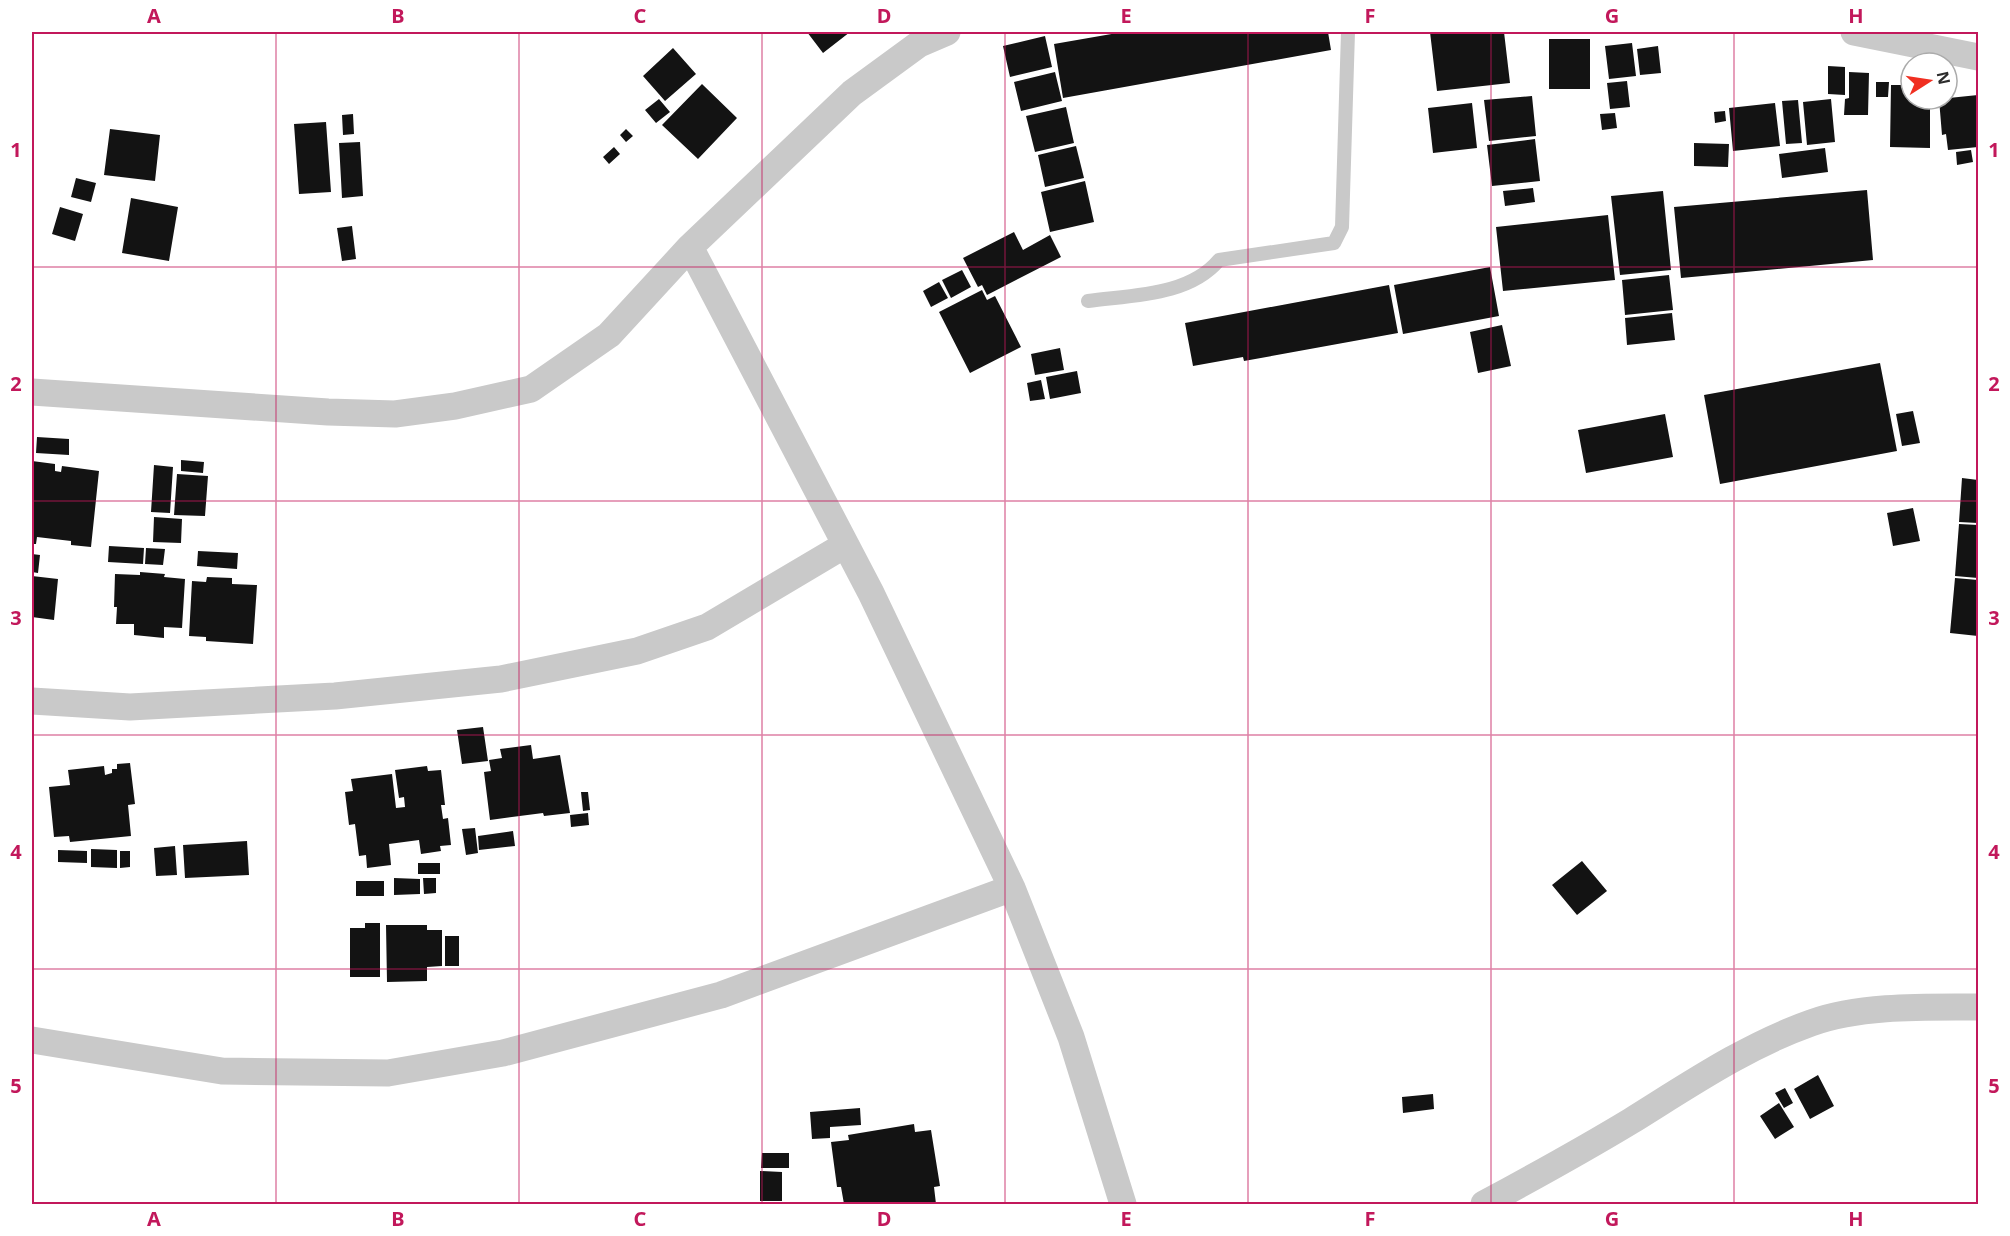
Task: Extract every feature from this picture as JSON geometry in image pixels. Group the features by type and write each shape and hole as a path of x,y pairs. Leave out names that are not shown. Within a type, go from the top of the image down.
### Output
{"street":[{"path":"32,392 328,412 395,414 455,406 531,389 609,335 690,248 852,93 919,44 947,32"},
{"path":"1854,32 1978,57"},
{"path":"690,248 871,593 1012,888 1071,1037 1123,1204"},
{"path":"32,701 152,706 335,696 501,679 637,651 707,627 846,545"},
{"path":"32,1040 222,1071 388,1073 503,1053 721,995 1012,888"},
{"path":"1484,1204 1583,1150 1743,1051 1813,1022 1862,1013 1927,1007 1978,1007"}],"lane":[{"path":"1088,301 1164,290 1188,284 1207,274 1219,260 1334,243 1342,227 1348,32"}],"building":[{"path":"807,32 850,32 823,53"},
{"path":"1123,32 1328,32 1331,50 1063,98 1054,44"},
{"path":"1430,32 1504,32 1510,83 1437,91"},
{"path":"1045,36 1052,67 1010,77 1003,46"},
{"path":"1549,39 1590,39 1590,89 1549,89"},
{"path":"1632,43 1636,76 1609,79 1605,46"},
{"path":"1658,46 1661,73 1640,75 1637,49"},
{"path":"673,48 696,74 665,101 643,76"},
{"path":"1828,66 1845,67 1845,95 1828,94"},
{"path":"1055,72 1062,101 1021,111 1014,82"},
{"path":"1849,72 1869,73 1868,115 1844,115 1845,99 1849,98"},
{"path":"1627,81 1630,107 1610,109 1607,83"},
{"path":"1876,82 1889,82 1888,97 1876,97"},
{"path":"702,84 737,118 698,159 662,125"},
{"path":"1891,85 1899,85 1899,111 1930,111 1930,148 1890,147"},
{"path":"1978,95 1978,147 1948,150 1946,134 1942,135 1940,111 1959,111 1959,97"},
{"path":"1532,96 1536,136 1489,141 1484,100"},
{"path":"659,99 670,112 656,123 645,110"},
{"path":"1831,99 1835,142 1807,145 1803,102"},
{"path":"1798,100 1802,143 1786,144 1782,101"},
{"path":"1472,103 1477,148 1433,153 1428,108"},
{"path":"1775,103 1780,146 1733,151 1729,108"},
{"path":"1066,107 1074,143 1035,152 1026,116"},
{"path":"1725,111 1726,121 1715,123 1714,112"},
{"path":"1615,113 1617,128 1602,130 1600,114"},
{"path":"353,114 354,134 343,135 342,115"},
{"path":"326,122 331,192 299,194 294,124"},
{"path":"110,129 160,135 155,181 104,175"},
{"path":"626,129 633,136 626,142 620,135"},
{"path":"1535,139 1540,181 1492,186 1487,145"},
{"path":"360,142 363,196 342,198 339,143"},
{"path":"1694,143 1729,144 1728,167 1694,166"},
{"path":"1076,146 1084,178 1045,187 1038,155"},
{"path":"614,147 620,154 609,164 603,157"},
{"path":"1825,148 1828,172 1782,178 1779,154"},
{"path":"1971,150 1973,162 1957,165 1956,152"},
{"path":"76,178 96,183 91,202 71,197"},
{"path":"1085,181 1094,222 1050,232 1041,192"},
{"path":"1533,188 1535,202 1505,206 1503,191"},
{"path":"1867,190 1873,260 1681,278 1674,207"},
{"path":"1663,191 1671,270 1620,275 1611,196"},
{"path":"131,198 178,207 169,261 122,253"},
{"path":"60,207 83,214 75,241 52,234"},
{"path":"1608,215 1615,280 1503,291 1496,227"},
{"path":"352,226 356,259 342,261 337,228"},
{"path":"1014,232 1023,250 1050,235 1061,257 987,295 982,285 978,287 963,258"},
{"path":"1490,267 1499,316 1403,334 1394,285"},
{"path":"962,270 971,287 951,298 942,280"},
{"path":"1669,275 1673,310 1625,315 1622,280"},
{"path":"939,282 948,298 931,307 923,291"},
{"path":"1389,285 1398,333 1244,361 1243,357 1193,366 1185,323"},
{"path":"982,290 987,300 995,296 1021,347 970,373 939,312"},
{"path":"1672,313 1675,340 1627,345 1625,318"},
{"path":"1502,325 1511,366 1478,373 1470,332"},
{"path":"1060,348 1064,370 1035,375 1031,354"},
{"path":"1880,363 1897,451 1720,484 1704,395"},
{"path":"1077,371 1081,393 1050,399 1046,377"},
{"path":"1041,380 1045,399 1030,401 1027,383"},
{"path":"1913,411 1920,443 1902,446 1896,414"},
{"path":"1665,414 1673,457 1586,473 1578,430"},
{"path":"37,437 69,439 69,455 36,453"},
{"path":"181,460 204,462 203,473 181,471"},
{"path":"32,461 55,464 55,471 61,472 62,466 99,471 91,547 71,545 71,541 37,537 36,544 32,544"},
{"path":"154,465 173,467 170,513 151,512"},
{"path":"177,474 208,476 205,516 174,515"},
{"path":"1962,478 1978,480 1978,523 1959,522"},
{"path":"1913,508 1920,541 1893,546 1887,513"},
{"path":"154,517 182,519 181,543 153,542"},
{"path":"1959,524 1978,525 1978,578 1955,576"},
{"path":"109,546 144,548 143,564 108,562"},
{"path":"146,548 165,549 163,565 145,564"},
{"path":"198,551 238,553 237,569 197,566"},
{"path":"32,554 40,555 38,573 32,572"},
{"path":"140,572 165,574 164,577 185,579 182,628 164,627 164,638 134,635 134,624 116,624 115,574 140,575"},
{"path":"32,576 58,579 54,620 32,617"},
{"path":"207,577 232,578 232,584 257,585 253,644 206,641 206,637 189,636 192,581 206,582"},
{"path":"1955,578 1978,580 1978,636 1950,633"},
{"path":"483,727 488,761 462,764 457,730"},
{"path":"531,745 533,759 560,755 570,813 544,816 543,813 490,820 484,772 491,771 489,760 502,758 500,749"},
{"path":"130,763 135,804 128,805 131,836 70,842 69,836 54,837 49,787 70,785 68,770 104,766 105,775 112,773 112,769 117,769 117,764"},
{"path":"427,766 428,771 441,770 445,805 441,805 443,819 448,818 451,845 440,846 441,851 421,854 419,840 389,844 391,865 367,868 366,855 359,856 355,824 349,825 345,792 353,791 351,779 392,774 396,808 405,807 404,797 399,798 395,770"},
{"path":"581,792 588,792 590,810 583,811"},
{"path":"588,813 589,825 571,827 570,815"},
{"path":"475,828 478,853 466,855 462,829"},
{"path":"513,831 515,846 479,850 478,836"},
{"path":"247,841 249,875 185,878 183,845"},
{"path":"175,846 177,875 156,876 154,848"},
{"path":"91,849 117,850 117,868 91,867"},
{"path":"58,850 87,851 87,863 58,862"},
{"path":"120,851 130,851 130,867 120,868"},
{"path":"1582,861 1607,891 1577,915 1552,885"},
{"path":"418,863 440,863 440,874 418,874"},
{"path":"394,878 420,879 420,894 394,895"},
{"path":"423,878 436,878 436,893 424,894"},
{"path":"356,881 384,881 384,896 356,896"},
{"path":"365,923 380,923 380,977 350,977 350,928 365,928"},
{"path":"386,925 427,925 427,930 442,930 442,966 427,967 427,981 387,982"},
{"path":"445,936 459,936 459,966 445,966"},
{"path":"1818,1075 1834,1106 1810,1119 1794,1089"},
{"path":"1785,1088 1793,1103 1784,1108 1775,1093"},
{"path":"1433,1094 1434,1109 1403,1113 1402,1097"},
{"path":"1779,1103 1794,1127 1775,1139 1760,1116"},
{"path":"860,1108 861,1125 830,1127 830,1138 812,1139 810,1112"},
{"path":"914,1124 915,1132 931,1130 940,1186 934,1187 936,1204 844,1204 841,1187 837,1187 831,1142 849,1140 848,1135"},
{"path":"762,1153 789,1153 789,1168 761,1168"},
{"path":"760,1171 782,1172 782,1201 760,1201"}]}
